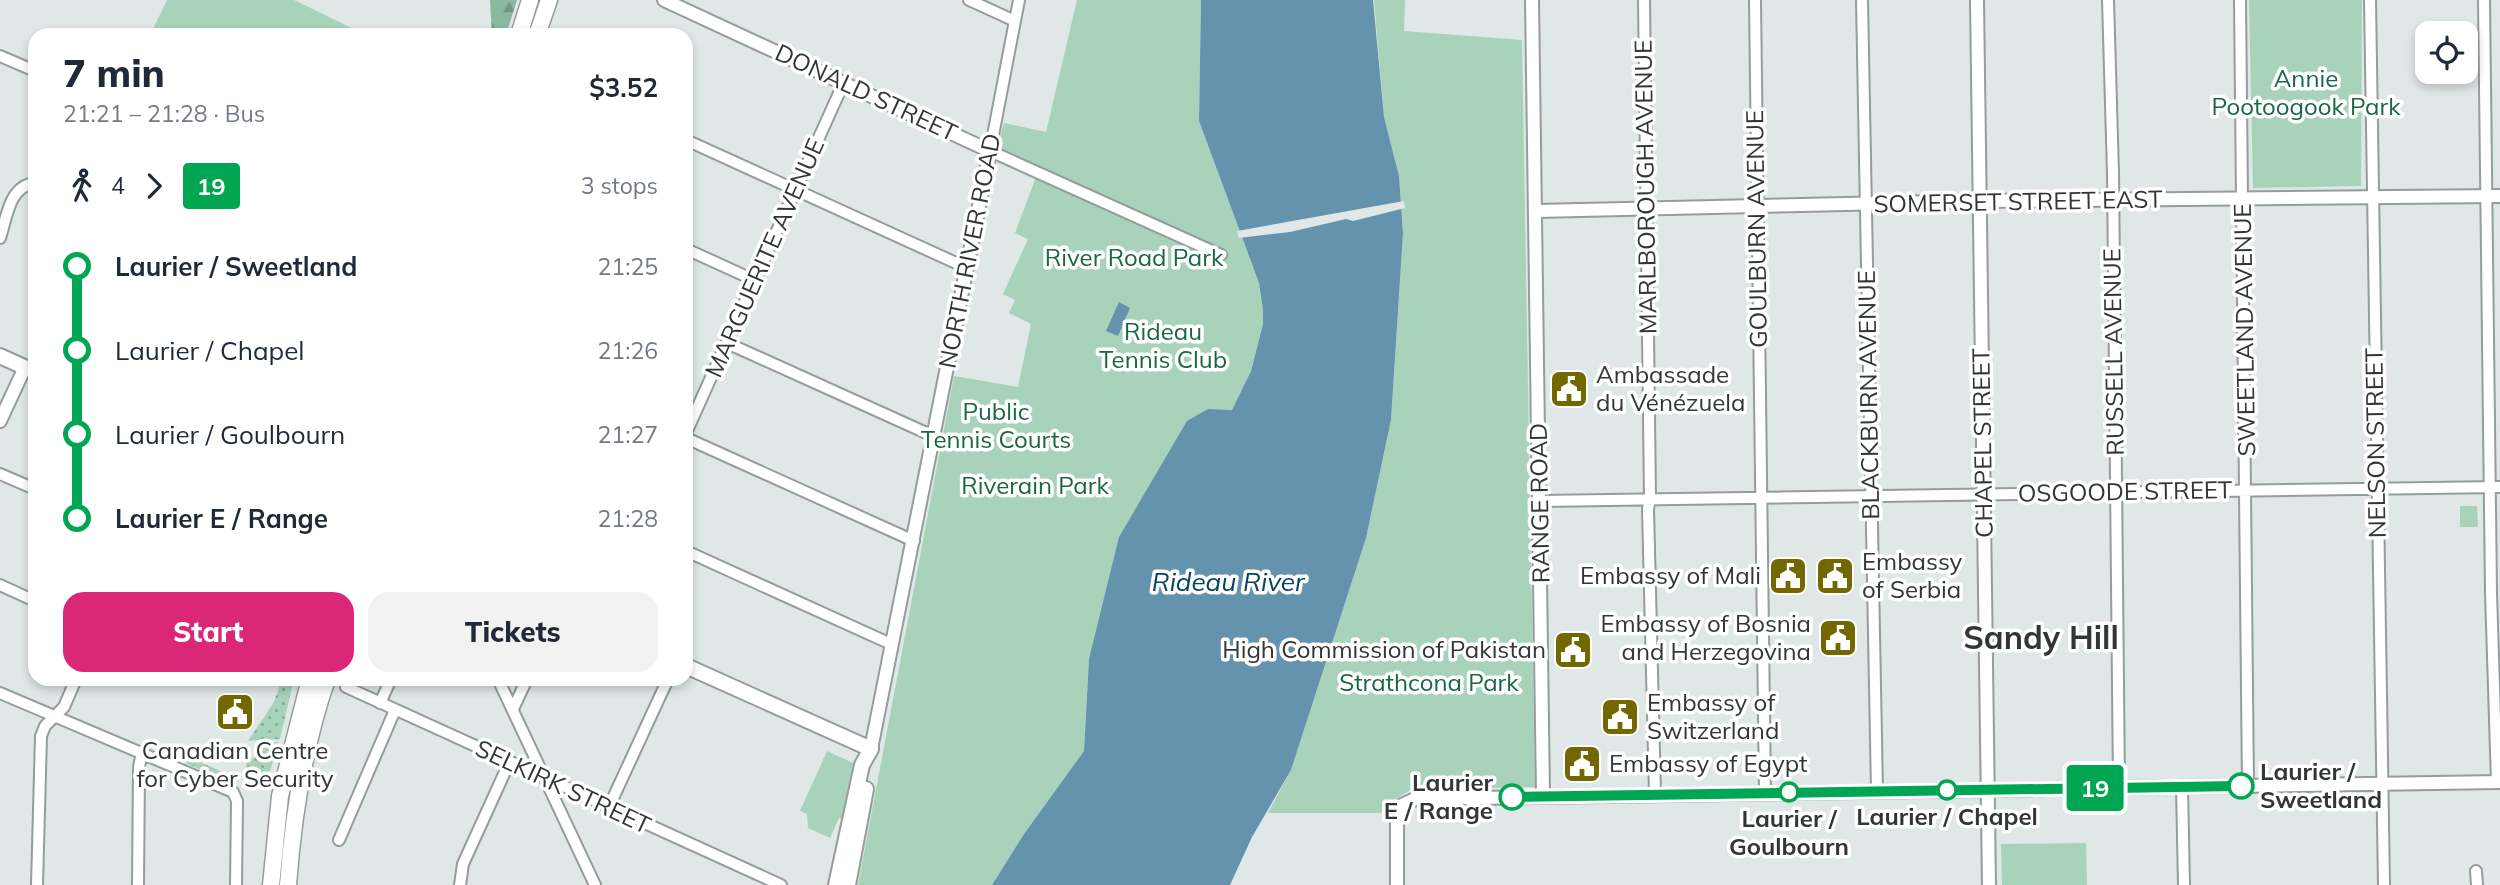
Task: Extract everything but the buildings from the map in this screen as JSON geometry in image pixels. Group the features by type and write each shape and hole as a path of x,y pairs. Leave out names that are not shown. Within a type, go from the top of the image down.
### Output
{"main road":[{"path":"521,28 530,0"},
{"path":"540,28 550,0"},
{"path":"0,356 28,368"},
{"path":"693,669 871,749"},
{"path":"271,885 280,796 308,686"},
{"path":"288,885 294,820 313,725 325,686"},
{"name":"NORTH RIVER ROAD","path":"836,885 862,765 871,749"},
{"name":"NORTH RIVER ROAD","path":"848,885 871,749"}],"street":[{"name":"DONALD STREET","path":"664,0 1221,255"},
{"path":"969,0 1015,21"},
{"name":"NORTH RIVER ROAD","path":"871,749 1019,0"},
{"name":"RANGE ROAD","path":"1532,0 1543,796"},
{"name":"MARLBOROUGH AVENUE","path":"1644,0 1648,509 1655,794"},
{"name":"GOULBURN AVENUE","path":"1755,0 1759,497 1765,793"},
{"name":"BLACKBURN AVENUE","path":"1862,0 1877,791"},
{"name":"CHAPEL STREET","path":"1977,0 1989,885"},
{"name":"RUSSELL AVENUE","path":"2108,0 2113,201 2119,787"},
{"name":"SWEETLAND AVENUE","path":"2240,0 2248,786"},
{"name":"NELSON STREET","path":"2370,0 2384,885"},
{"path":"1397,885 1396,819 1402,805 1415,799 2498,782 2493,195 2484,0"},
{"path":"0,56 28,68"},
{"name":"MARGUERITE AVENUE","path":"693,419 844,82"},
{"path":"693,143 967,268"},
{"path":"0,238 16,191 28,184"},
{"name":"SOMERSET STREET EAST","path":"1536,211 1980,201 2493,195"},
{"path":"693,252 754,280"},
{"path":"727,342 933,436"},
{"path":"0,421 28,372"},
{"path":"693,438 914,541"},
{"path":"0,474 28,486"},
{"name":"OSGOODE STREET","path":"1540,501 2495,487"},
{"path":"693,554 891,644"},
{"path":"0,585 28,598"},
{"path":"37,885 41,736 45,726 64,706 73,686"},
{"path":"380,703 388,686"},
{"path":"502,686 594,885"},
{"path":"513,709 524,686"},
{"path":"608,809 665,686"},
{"name":"SELKIRK STREET","path":"345,687 608,809 781,885"},
{"path":"0,693 233,792 237,801 236,885"},
{"path":"339,840 395,710"},
{"path":"138,885 139,767 142,752"},
{"path":"460,885 463,864 509,763"},
{"path":"2182,787 2184,885"},
{"path":"2476,871 2477,885"}],"green space":[{"path":"167,0 294,0 352,28 153,28"},
{"path":"490,0 517,0 508,28 492,28"},
{"path":"1077,0 1201,0 1199,121 1259,283 1263,324 1251,371 1232,410 1208,409 1089,659 1084,751 1024,834 992,885 858,885 954,376 1018,387 1031,324 1009,313 1015,300 1003,294 1028,239 1015,233 1036,177 1001,161 1000,138 1004,123 1046,132"},
{"name":"Strathcona Park","path":"1374,0 1405,0 1404,31 1522,40 1535,787 1412,789 1392,801 1381,813 1268,813 1291,770 1366,538 1391,420 1403,233 1399,176 1384,117"},
{"name":"Annie Pootoogook Park","path":"2249,0 2362,0 2361,186 2253,188"},
{"path":"2460,506 2477,506 2478,527 2460,527"},
{"path":"280,686 292,686 280,739 248,741 274,702"},
{"path":"279,742 270,771 260,774 246,767 246,761 256,757 257,744"},
{"path":"827,751 853,763 842,819 839,818 830,838 808,828 807,814 800,811"},
{"path":"187,756 236,778 234,784 183,762"},
{"path":"2086,843 2087,885 2002,885 2001,844"}],"water":[{"name":"Rideau River","path":"1201,0 1373,0 1384,117 1399,176 1403,233 1391,420 1366,538 1291,770 1252,837 1230,885 992,885 1024,834 1084,751 1089,659 1119,537 1187,421 1208,409 1232,410 1251,371 1263,324 1259,283 1199,121"},
{"path":"1119,302 1130,308 1118,336 1106,331"}],"pier":[{"path":"1404,201 1405,208 1353,221 1346,219 1290,232 1239,238 1237,231"}],"bus line":[{"name":"19","path":"1512,797 2241,786"}],"place":[{"name":"Ambassade du Vénézuela","path":"1569,389"},
{"name":"Embassy of Mali","path":"1788,576"},
{"name":"Embassy of Serbia","path":"1835,576"},
{"name":"Embassy of Bosnia and Herzegovina","path":"1838,638"},
{"name":"High Commission of Pakistan","path":"1573,650"},
{"name":"Canadian Centre for Cyber Security","path":"235,712"},
{"name":"Embassy of Switzerland","path":"1620,717"},
{"name":"Embassy of Egypt","path":"1582,764"},
{"name":"Laurier / Sweetland","path":"2241,786"},
{"name":"Laurier / Chapel","path":"1947,790"},
{"name":"Laurier / Goulbourn","path":"1789,792"},
{"name":"Laurier E / Range","path":"1512,797"}],"district":[{"name":"Sandy Hill","path":"2041,638"}],"park label":[{"name":"River Road Park","path":"1134,258"},
{"name":"Rideau Tennis Club","path":"1163,346"},
{"name":"Public Tennis Courts","path":"996,426"},
{"name":"Riverain Park","path":"1035,486"}]}
